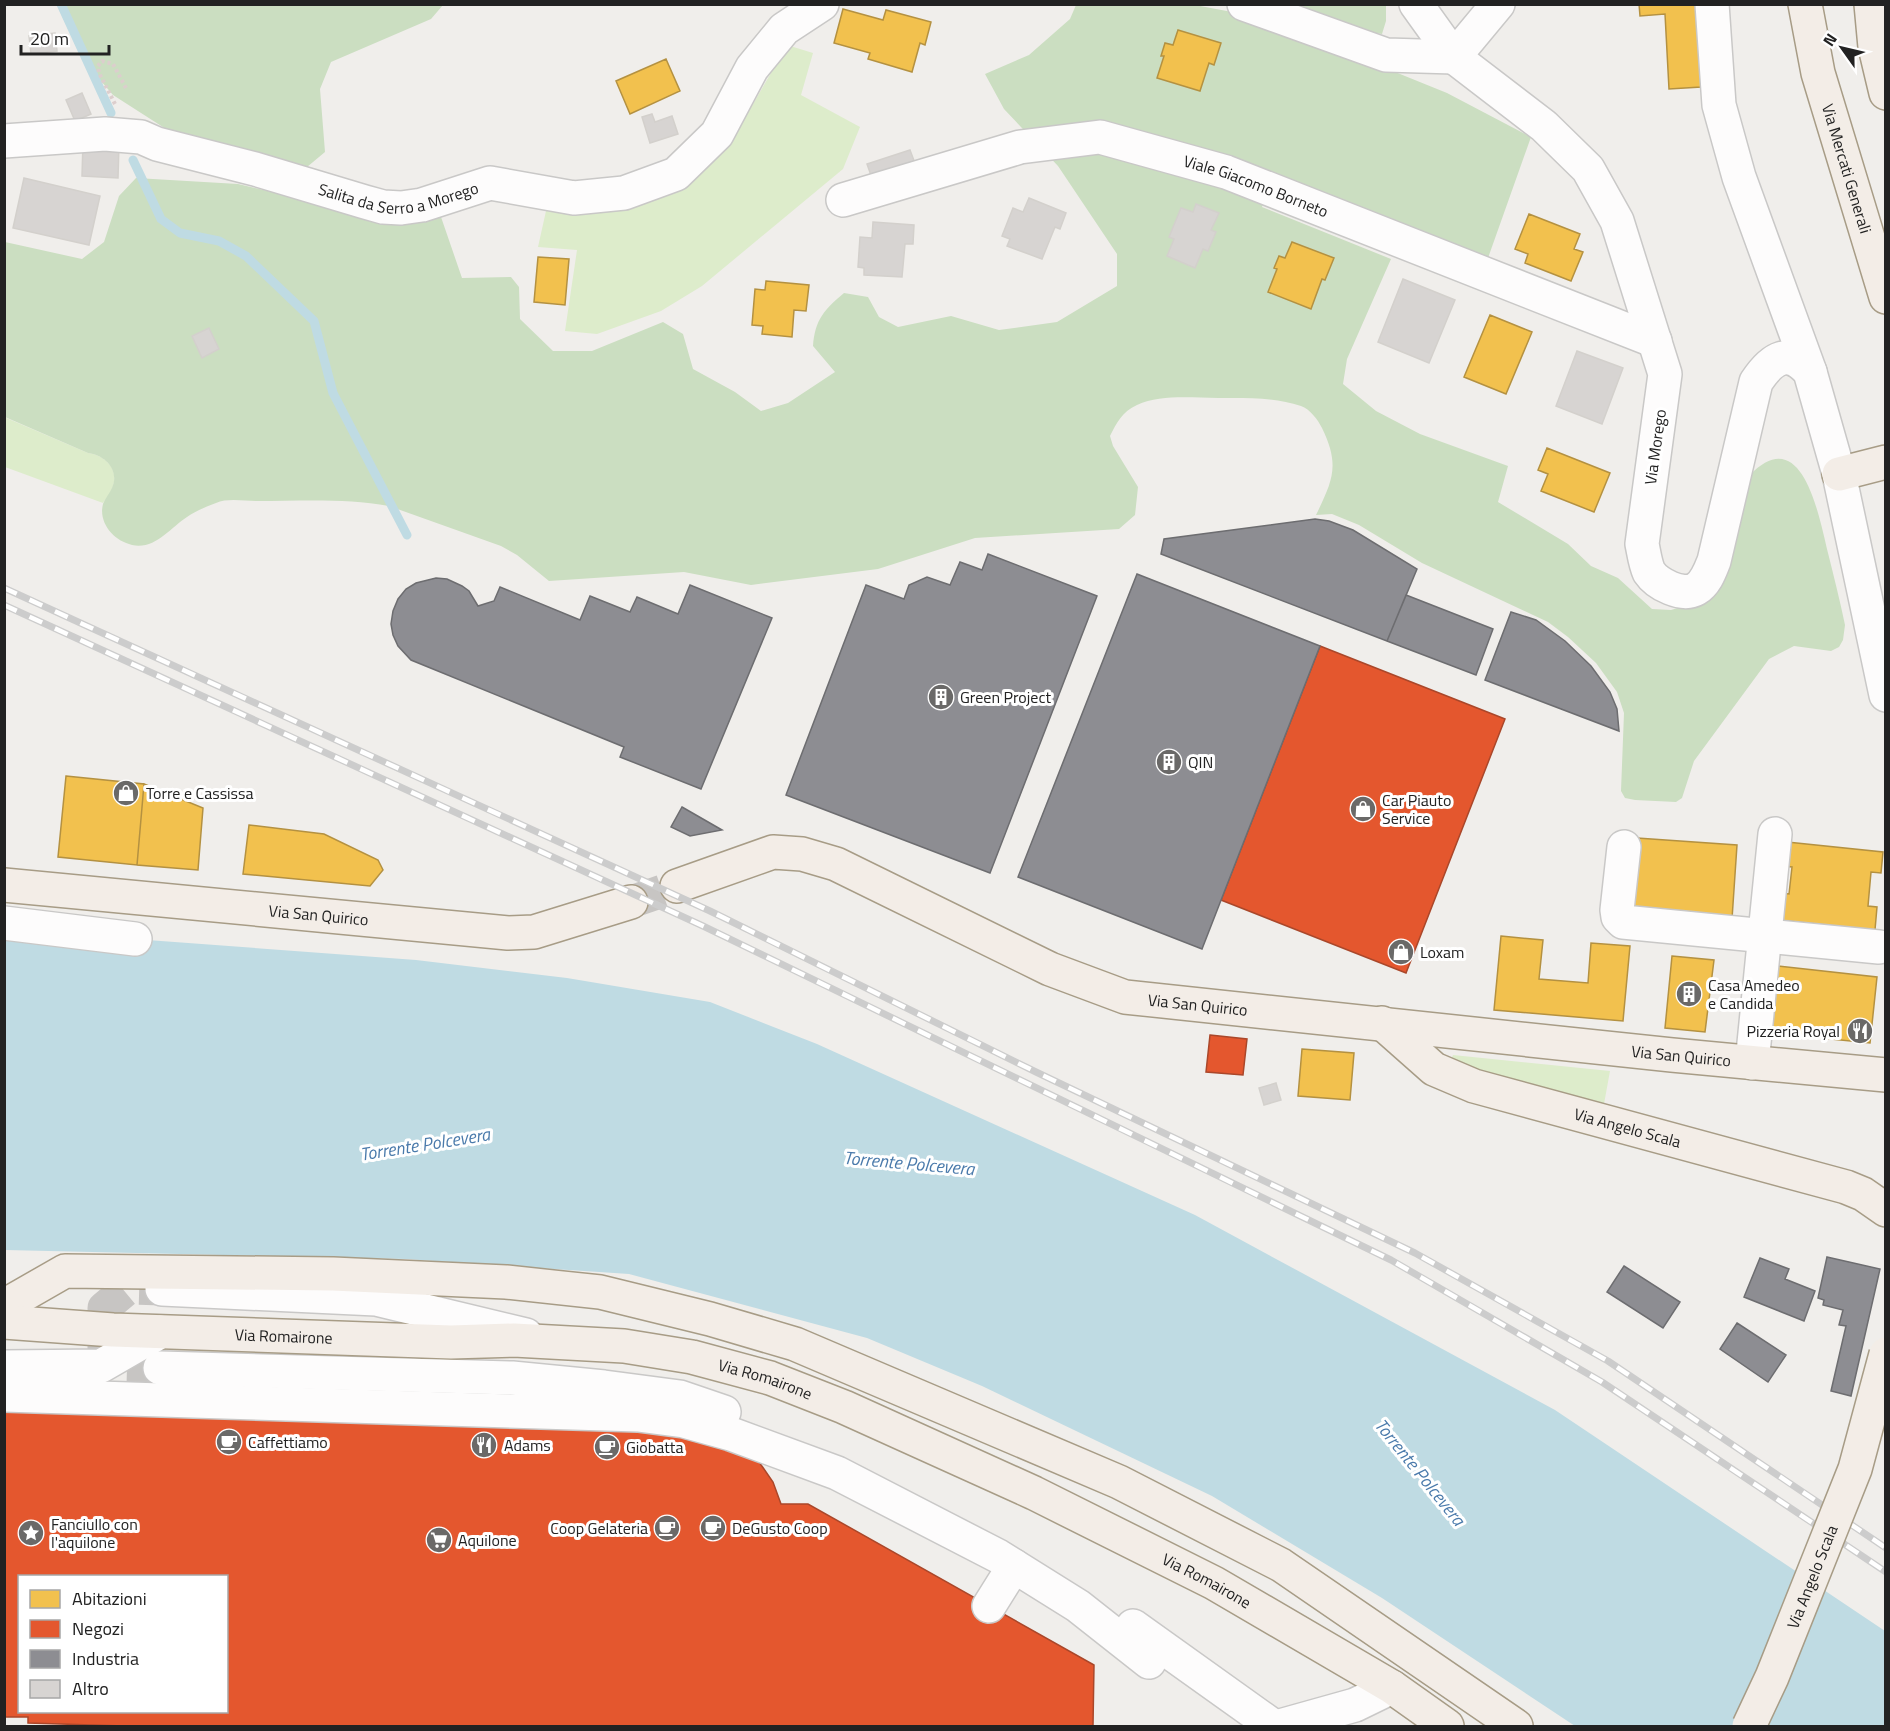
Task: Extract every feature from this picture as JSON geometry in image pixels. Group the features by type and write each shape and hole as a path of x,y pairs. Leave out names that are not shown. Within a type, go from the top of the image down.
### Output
{"main road":[{"name":"Via Mercati Generali","path":"1805,4 1818,73 1886,297"},
{"path":"1871,4 1875,47 1886,93"},
{"path":"1839,474 1886,462"},
{"name":"Via San Quirico","path":"677,886 773,852 802,854 836,864 1050,969 1125,997 1886,1076"},
{"name":"Via San Quirico","path":"4,885 508,933 534,932 631,902"},
{"name":"Via Angelo Scala","path":"1382,1023 1434,1069 1474,1086 1846,1186 1863,1194 1886,1210"},
{"path":"4,1306 65,1271 333,1274 506,1282 600,1292 710,1319 795,1344 1119,1482 1281,1565 1516,1726"},
{"name":"Via Romairone","path":"4,1322 113,1330 451,1342 513,1355 554,1342 624,1346 692,1357 770,1378 844,1407 1035,1493 1214,1582 1392,1687 1447,1726"},
{"name":"Via Angelo Scala","path":"1749,1726 1772,1677 1855,1469 1886,1354"}],"street":[{"name":"Salita da Serro a Morego","path":"4,141 105,134 141,137 157,144 255,169 383,207 401,208 422,205 490,183 574,198 624,193 676,174 717,134 752,68 784,29 822,4"},
{"path":"1244,4 1386,55 1454,57 1498,4"},
{"name":"Via Morego","path":"1416,4 1454,57 1544,126 1588,169 1617,221 1665,374 1642,544 1644,559 1650,573 1659,582 1670,588 1695,590 1708,576 1714,561 1756,382 1764,370 1781,358 1800,361 1810,372"},
{"path":"1712,4 1719,105 1739,177 1810,372 1839,474 1886,695"},
{"name":"Viale Giacomo Borneto","path":"843,200 1020,147 1100,137 1226,172 1655,341"},
{"name":"Via San Quirico","path":"1752,1063 1775,834"},
{"path":"1624,847 1617,910 1618,917 1623,922 1879,947"},
{"path":"4,923 135,939"},
{"path":"162,1289 376,1299 554,1342"},
{"path":"4,1367 101,1366 160,1332"},
{"path":"510,1416 513,1355"},
{"path":"160,1368 372,1373 513,1355 604,1387 680,1397 774,1428 884,1480 974,1528 1293,1725 1355,1705 1392,1687"},
{"path":"4,1395 510,1416 639,1415 684,1421 731,1434 837,1473 1014,1566 1078,1606 1149,1662"},
{"path":"989,1605 1014,1566"}],"path":[{"path":"128,90 113,64 102,61 98,66 107,90 124,120 141,137"}],"green space":[{"path":"57,5 443,5 431,19 331,62 320,89 325,152 301,172 180,138 113,95 82,59"},
{"path":"1076,5 1195,5 1232,12 1311,38 1447,93 1531,137 1488,258 1272,179 1262,207 1391,259 1347,359 1343,384 1376,411 1420,434 1508,466 1498,502 1568,544 1591,566 1618,578 1652,609 1671,610 1701,601 1749,476 1767,462 1782,459 1795,466 1805,480 1819,517 1845,625 1843,640 1839,647 1831,651 1794,646 1769,659 1694,761 1682,798 1676,802 1625,798 1621,791 1624,713 1617,692 1596,663 1568,637 1548,622 1422,563 1359,525 1332,514 1316,515 1330,482 1331,452 1322,428 1313,415 1304,407 1291,403 1260,399 1177,397 1156,399 1127,411 1110,436 1113,446 1138,487 1135,515 1119,529 975,538 878,569 751,585 684,572 549,581 517,555 501,546 389,506 356,502 220,501 190,515 155,541 140,546 132,545 119,540 109,530 103,518 103,504 114,481 109,464 94,454 5,417 5,242 82,259 104,242 119,196 136,178 238,184 385,219 441,217 462,278 511,277 519,287 520,319 553,351 592,351 663,322 683,334 693,369 735,392 761,411 788,403 835,372 813,346 814,337 822,315 844,293 868,297 879,317 898,327 951,316 999,330 1057,322 1117,286 1117,254 1058,166 1004,109 985,74 1029,55 1070,19"},
{"path":"1288,5 1386,5 1386,21 1382,34 1354,30"},
{"path":"787,45 813,53 801,95 860,127 843,169 702,286 661,311 597,334 565,331 577,250 538,247 546,211 573,212 684,187 730,144"},
{"path":"4,417 105,460 112,468 114,479 111,490 103,503 5,467"},
{"path":"1453,1055 1610,1071 1604,1104 1464,1073 1451,1060"}],"water":[{"name":"Torrente Polcevera","path":"5,927 66,934 416,960 567,978 710,1002 817,1044 1195,1215 1555,1410 1885,1631 1885,1726 1575,1726 1382,1598 1212,1496 982,1386 867,1338 629,1274 405,1259 5,1250"}],"building: Abitazioni":[{"path":"1639,4 1699,4 1697,12 1701,87 1669,89 1665,14 1640,16"},
{"path":"843,9 883,20 886,10 931,22 925,45 920,43 912,72 868,59 870,53 834,43"},
{"path":"1178,30 1221,43 1214,65 1209,63 1200,91 1157,78 1164,56 1161,56 1165,43 1173,45"},
{"path":"666,59 680,91 630,114 616,81"},
{"path":"1529,214 1580,234 1574,249 1583,252 1571,281 1525,263 1528,254 1515,249"},
{"path":"1292,242 1334,258 1325,280 1322,279 1311,309 1268,292 1277,269 1274,268 1279,256 1285,258"},
{"path":"538,257 569,259 565,305 534,302"},
{"path":"766,281 809,285 806,311 794,310 792,337 762,334 763,326 752,325 755,289 765,290"},
{"path":"1490,315 1532,332 1506,394 1464,377"},
{"path":"1547,448 1610,473 1594,512 1541,491 1548,474 1538,470"},
{"path":"66,776 144,784 137,865 58,857"},
{"path":"144,784 203,808 198,870 137,865"},
{"path":"249,825 324,834 378,860 383,870 370,886 243,874"},
{"path":"1637,838 1737,845 1732,919 1631,912"},
{"path":"1787,842 1883,852 1881,873 1871,872 1868,906 1877,907 1875,930 1778,920 1781,893 1789,894 1792,867 1784,866"},
{"path":"1501,936 1543,940 1539,979 1588,983 1591,943 1630,946 1623,1021 1494,1010"},
{"name":"Casa Amedeo e Candida","path":"1672,956 1714,960 1705,1032 1665,1028"},
{"path":"1777,966 1877,977 1870,1043 1770,1033"},
{"path":"1302,1049 1354,1053 1350,1100 1298,1096"}],"building: Negozi":[{"name":"Car Piauto Service","path":"1320,646 1505,719 1406,973 1221,900"},
{"path":"1210,1035 1247,1039 1243,1075 1206,1072"},
{"name":"Aquilone","path":"4,1405 685,1430 757,1459 773,1482 781,1504 808,1504 1094,1665 1093,1726 124,1726 28,1723 28,1717 4,1717"}],"building: Industria":[{"path":"1315,519 1329,521 1353,530 1417,569 1387,641 1161,554 1164,539"},
{"name":"Green Project","path":"988,554 1097,596 990,873 786,795 866,585 904,599 909,585 927,577 950,585 960,562 982,570"},
{"name":"QIN","path":"1137,574 1320,646 1202,949 1018,877"},
{"path":"436,578 447,579 462,586 469,591 478,606 494,601 500,587 580,620 590,596 630,612 637,597 678,614 690,585 772,618 701,789 620,757 624,747 411,660 398,646 393,635 391,624 393,611 398,599 406,589 416,583"},
{"path":"1406,595 1493,629 1476,675 1387,641"},
{"path":"1511,612 1536,620 1565,641 1591,666 1610,692 1617,709 1619,731 1485,680"},
{"path":"682,807 722,830 690,836 671,827"},
{"path":"1827,1257 1880,1269 1851,1396 1831,1391 1846,1326 1839,1325 1843,1310 1823,1305 1824,1300 1818,1298"},
{"path":"1760,1258 1789,1269 1785,1279 1815,1291 1804,1321 1744,1297"},
{"path":"1624,1266 1680,1302 1663,1328 1607,1292"},
{"path":"1737,1323 1786,1355 1768,1382 1720,1349"}],"building: Altro":[{"path":"55,33 57,51 31,54 29,36"},
{"path":"82,93 91,114 75,121 66,100"},
{"path":"652,114 655,122 672,116 678,134 650,143 642,117"},
{"path":"83,142 119,144 118,178 82,176"},
{"path":"910,150 916,166 873,181 867,164"},
{"path":"24,178 100,196 89,245 13,228"},
{"path":"1029,198 1066,213 1060,229 1055,227 1042,259 1007,246 1010,239 1002,236 1013,208 1023,212"},
{"path":"1196,204 1219,213 1211,230 1216,232 1208,251 1203,249 1195,268 1167,256 1174,239 1169,237 1181,208 1193,212"},
{"path":"873,222 914,225 913,244 905,244 902,277 864,275 864,268 858,267 860,237 872,238"},
{"path":"1403,279 1455,300 1429,363 1378,342"},
{"path":"209,328 219,349 202,358 192,336"},
{"path":"1577,351 1623,368 1602,424 1556,406"},
{"path":"1276,1083 1281,1100 1264,1105 1259,1088"}],"waterway":[{"path":"61,4 111,113"},
{"path":"133,160 161,219 180,233 219,241 246,256 314,321 333,393 407,535"}],"tunnel":[{"path":"631,902 677,886"},
{"path":"160,1368 123,1367 104,1350 104,1308 128,1288 162,1289"}],"railway":[{"path":"4,588 710,911 1036,1072 1415,1253 1608,1361 1886,1548"},
{"path":"4,605 703,926 1391,1260 1602,1382 1886,1572"}],"place":[{"name":"Green Project","path":"941,697"},
{"name":"QIN","path":"1169,762"},
{"name":"Torre e Cassissa","path":"126,793"},
{"name":"Car Piauto Service","path":"1363,809"},
{"name":"Loxam","path":"1401,952"},
{"name":"Casa Amedeo e Candida","path":"1689,994"},
{"name":"Pizzeria Royal","path":"1860,1031"},
{"name":"Caffettiamo","path":"229,1442"},
{"name":"Adams","path":"484,1445"},
{"name":"Giobatta","path":"607,1447"},
{"name":"Coop Gelateria","path":"667,1528"},
{"name":"DeGusto Coop","path":"713,1528"},
{"name":"Fanciullo con l'aquilone","path":"31,1533"},
{"name":"Aquilone","path":"439,1540"}]}
